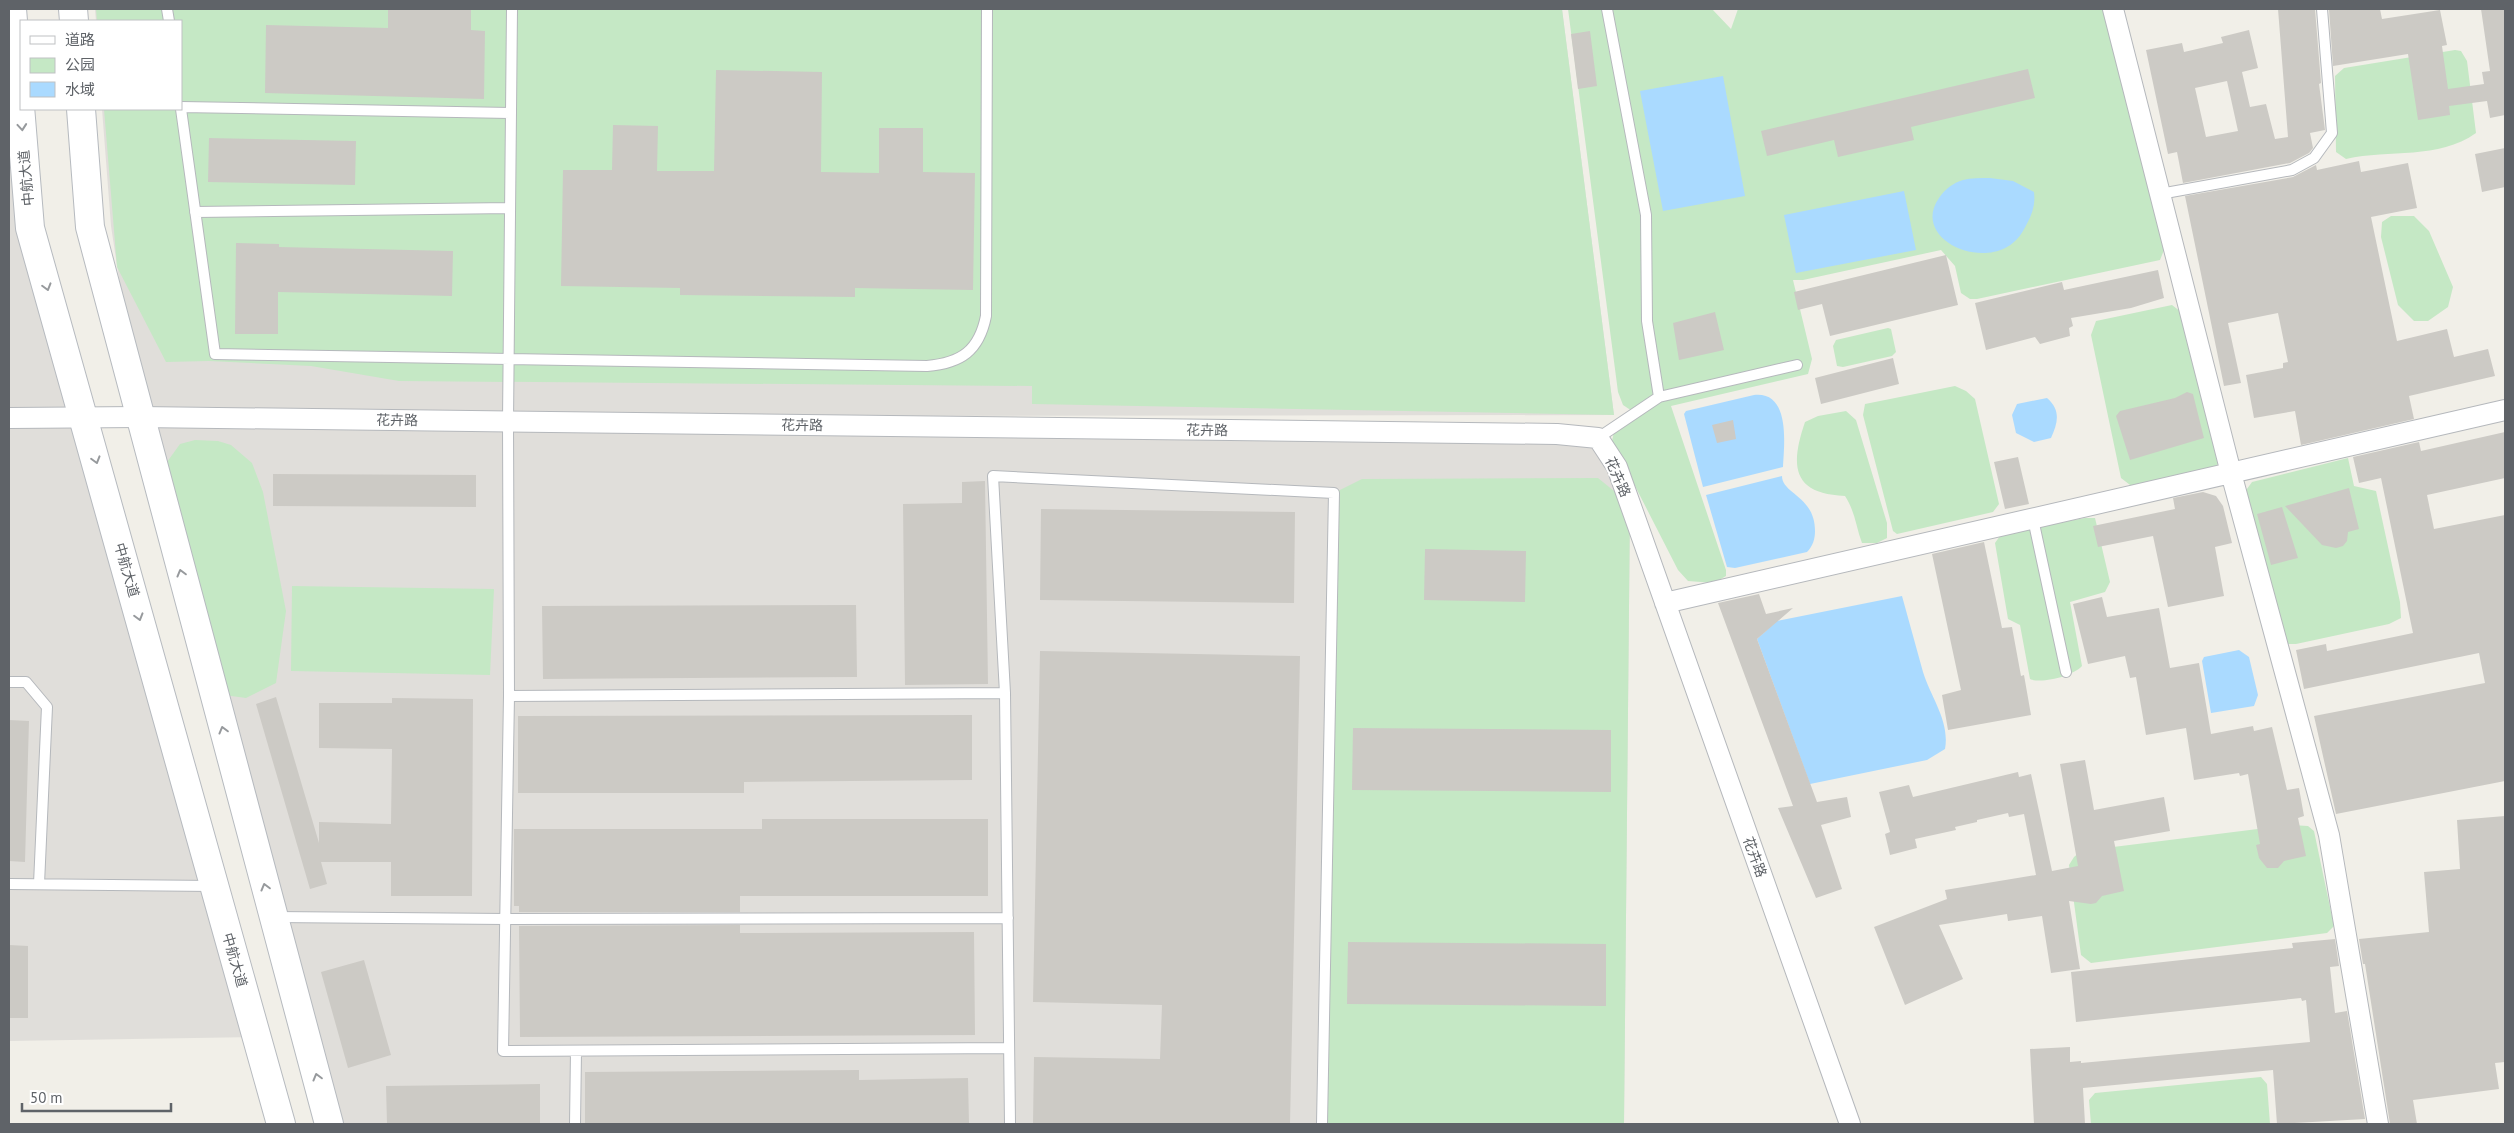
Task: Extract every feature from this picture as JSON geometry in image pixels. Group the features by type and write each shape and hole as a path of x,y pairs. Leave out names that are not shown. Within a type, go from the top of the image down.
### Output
{"main road":[{"name":"中航大道","path":"12,9 20,106"},
{"name":"中航大道","path":"20,110 30,228 281,1124"},
{"path":"81,110 90,227 329,1124"}],"street":[{"path":"2113,9 2230,473 2329,835 2378,1124"},
{"path":"1665,603 2505,410"},
{"name":"花卉路","path":"9,418 140,417 1557,434 1598,438 1617,467 1850,1124"}],"lane":[{"path":"512,9 508,359 509,696 503,1050 576,1052 1009,1048"},
{"path":"181,110 215,354 927,366 949,364 963,356 976,344 982,334 986,316 987,9"},
{"path":"1607,9 1646,215 1647,321 1659,397"},
{"path":"2160,194 2292,170 2314,158 2319,153 2332,134 2322,9"},
{"path":"182,108 511,113"},
{"path":"195,212 510,208"},
{"path":"1598,438 1659,397 1797,365"},
{"path":"1010,1124 1005,692 993,476 1334,493 1322,1124"},
{"path":"2032,519 2066,672"},
{"path":"9,682 26,682 47,707 39,884"},
{"path":"509,696 1005,692"},
{"path":"9,884 214,886"},
{"path":"273,917 505,919 1008,918"},
{"path":"575,1124 576,1052"}],"shaded area":[{"path":"9,9 30,228 260,1037 9,1041"},
{"path":"95,9 1562,9 1614,415 199,417 1598,438 1630,504 1624,1124 329,1124 140,417 111,226 102,110 182,110 182,20 96,20"}],"green space":[{"path":"96,9 1562,9 1614,415 1032,404 1032,386 399,381 311,366 209,361 166,362 117,267 104,110 182,110 182,20 97,20"},
{"path":"1568,9 1712,9 1731,29 1738,9 2106,9 2164,233 2164,250 2160,260 1977,299 1970,299 1961,293 1955,266 1941,250 1803,280 1793,280 1812,359 1808,374 1671,406 1726,570 1726,576 1714,583 1688,581 1678,570 1612,441 1615,427 1635,413 1623,405 1618,392"},
{"path":"2455,50 2461,51 2467,61 2476,133 2446,147 2430,150 2346,159 2336,152 2335,76 2344,68"},
{"path":"2391,216 2414,216 2429,231 2453,287 2448,307 2428,321 2414,321 2398,305 2381,237 2382,222"},
{"path":"2172,305 2185,315 2220,461 2212,472 2134,488 2121,478 2091,335 2096,321"},
{"path":"1888,328 1891,329 1896,352 1892,356 1843,367 1837,366 1833,346 1836,340"},
{"path":"1955,386 1966,391 1975,399 1999,504 1993,512 1897,534 1893,531 1863,415 1865,404"},
{"path":"1846,411 1856,420 1887,523 1887,538 1877,543 1862,543 1853,513 1845,496 1814,490 1805,483 1800,475 1797,464 1797,452 1805,422 1818,416"},
{"path":"195,440 218,441 231,445 252,463 263,492 286,611 276,683 246,698 224,695 167,462 180,444"},
{"path":"2348,458 2354,486 2376,491 2400,602 2401,618 2389,624 2296,644 2285,644 2244,493 2252,482"},
{"path":"1598,478 1630,504 1624,1124 1322,1124 1334,493 1362,479"},
{"path":"2085,518 2095,518 2110,582 2105,592 2070,602 2082,666 2072,673 2049,680 2030,679 2020,625 2008,619 1995,543 2002,533"},
{"path":"292,586 494,589 490,675 291,671"},
{"path":"2291,825 2308,826 2314,831 2334,926 2327,933 2091,963 2081,955 2069,865 2081,851"},
{"path":"2261,1077 2267,1084 2270,1124 2091,1124 2089,1100 2095,1093"}],"water":[{"path":"1723,76 1745,196 1663,211 1640,91"},
{"path":"1990,178 2013,181 2034,192 2034,203 2030,217 2023,231 2010,245 1994,252 1976,253 1959,249 1945,240 1935,228 1933,214 1939,198 1947,189 1959,181"},
{"path":"1904,191 1916,250 1796,273 1784,215"},
{"path":"1754,395 1766,396 1774,401 1780,410 1784,433 1783,467 1703,487 1684,414 1686,411"},
{"path":"2047,398 2055,407 2057,417 2051,438 2034,442 2016,433 2012,415 2017,404"},
{"path":"1782,476 1783,482 1805,503 1814,519 1815,534 1811,547 1807,552 1735,568 1727,567 1706,495"},
{"path":"1902,596 1926,682 1939,710 1945,729 1945,749 1927,760 1810,784 1757,639 1777,621"},
{"path":"2239,650 2249,657 2258,695 2254,706 2211,713 2202,661 2204,657"}],"building":[{"path":"388,9 471,9 471,30 485,31 484,99 265,93 266,25 388,28"},
{"path":"2278,9 2315,9 2321,83 2319,84 2325,130 2310,133 2313,148 2309,153 2290,163 2183,183 2177,152 2168,154 2146,50 2182,43 2184,52 2223,43 2221,37 2249,30 2258,68 2242,72 2250,107 2266,104 2275,139 2288,137","holes":["2227,81 2238,131 2206,137 2195,88"]},
{"path":"2329,9 2380,9 2382,19 2440,10 2447,45 2442,46 2448,89 2484,84 2482,72 2490,71 2481,9 2505,9 2505,115 2490,118 2487,101 2449,106 2450,115 2418,120 2408,54 2333,66"},
{"path":"1590,31 1597,86 1578,89 1571,34"},
{"path":"2028,69 2035,98 1911,127 1914,140 1838,157 1834,140 1767,156 1761,131"},
{"path":"716,70 822,72 821,172 879,173 879,128 923,128 923,172 975,173 973,290 855,288 855,297 680,295 680,288 561,286 563,170 612,170 613,125 658,126 657,171 714,171"},
{"path":"209,138 356,141 355,185 208,182"},
{"path":"2505,148 2505,187 2482,192 2475,154"},
{"path":"2359,161 2361,172 2408,163 2417,208 2371,217 2397,341 2447,329 2454,357 2488,349 2495,376 2409,396 2414,419 2301,445 2295,411 2254,418 2246,375 2283,368 2283,363 2288,362 2278,313 2228,323 2241,383 2224,386 2185,196 2293,177 2316,165 2317,170"},
{"path":"236,243 279,244 279,247 453,251 452,296 278,292 278,334 235,334"},
{"path":"1946,255 1958,305 1830,336 1822,304 1798,310 1794,292"},
{"path":"2158,270 2164,298 2131,308 2071,318 2073,326 2069,328 2070,336 2040,344 2035,337 1986,350 1975,303 2062,282 2064,290"},
{"path":"1715,312 1724,350 1679,360 1673,323"},
{"path":"1893,358 1899,384 1821,404 1815,378"},
{"path":"2187,392 2193,394 2204,438 2130,460 2116,416 2120,411 2175,398"},
{"path":"1733,420 1736,439 1717,443 1712,425"},
{"path":"2505,432 2505,478 2427,495 2434,529 2505,515 2505,781 2336,814 2314,716 2485,683 2479,653 2304,689 2296,650 2326,644 2327,651 2413,633 2381,478 2359,483 2353,457 2419,442 2421,451"},
{"path":"2018,457 2029,504 2005,509 1994,462"},
{"path":"273,474 476,475 476,507 273,506"},
{"path":"985,481 988,684 905,685 903,504 962,503 962,482"},
{"path":"2349,488 2359,529 2348,532 2347,541 2343,546 2336,548 2322,545 2285,506"},
{"path":"2203,492 2216,496 2223,506 2232,543 2215,547 2224,596 2168,607 2153,536 2098,547 2093,526 2175,509 2173,498"},
{"path":"2282,507 2298,558 2271,565 2257,514"},
{"path":"1041,509 1295,512 1294,603 1040,600"},
{"path":"1984,542 2002,628 2012,627 2021,676 2024,675 2031,715 1948,730 1942,695 1961,690 1932,554"},
{"path":"1425,549 1526,551 1525,602 1424,600"},
{"path":"1759,594 1766,614 1793,608 1757,639 1817,802 1847,797 1851,817 1821,825 1842,889 1816,898 1778,808 1793,806 1718,603"},
{"path":"2102,597 2107,617 2159,608 2170,668 2199,663 2211,734 2253,726 2254,731 2272,727 2287,790 2299,788 2304,816 2298,818 2306,856 2284,861 2278,868 2267,868 2259,858 2256,845 2260,844 2248,774 2240,776 2239,773 2194,780 2186,728 2146,735 2136,677 2130,678 2125,656 2088,664 2073,604"},
{"path":"856,605 857,677 543,679 542,606"},
{"path":"1040,651 1300,656 1290,1124 1033,1124 1034,1057 1160,1059 1162,1005 1033,1002"},
{"path":"276,697 319,843 319,822 391,824 392,749 319,748 319,703 392,703 392,698 473,699 472,896 391,896 391,862 321,862 327,884 310,889 256,704"},
{"path":"972,715 972,780 744,782 744,793 518,793 518,716"},
{"path":"9,720 29,721 25,862 9,861"},
{"path":"1353,728 1611,730 1611,792 1352,790"},
{"path":"2085,760 2094,810 2164,797 2170,831 2114,841 2124,891 2102,896 2096,903 2091,904 2069,901 2080,969 2051,973 2042,916 2008,921 2007,914 1939,925 1963,979 1905,1005 1874,927 1947,899 1945,890 2036,875 2024,814 2009,817 2008,813 1977,820 1977,822 1955,827 1956,830 1915,839 1917,848 1890,855 1885,834 1890,832 1879,792 1909,785 1913,797 2018,772 2019,777 2031,774 2052,871 2078,866 2060,764"},
{"path":"2505,816 2505,1062 2495,1063 2499,1089 2413,1100 2417,1124 2390,1124 2365,964 2363,964 2359,939 2429,932 2424,872 2460,869 2457,820"},
{"path":"762,819 988,819 988,896 740,896 740,912 519,912 519,906 514,906 514,829 762,829"},
{"path":"740,925 740,933 974,932 975,1035 520,1037 519,926"},
{"path":"2335,939 2339,966 2330,967 2335,1013 2347,1011 2365,1119 2277,1124 2273,1070 2083,1088 2085,1124 2034,1124 2030,1049 2070,1047 2070,1062 2081,1061 2081,1063 2310,1042 2306,1000 2302,1001 2301,998 2076,1022 2071,972 2293,948 2292,943"},
{"path":"1348,942 1606,944 1606,1006 1347,1004"},
{"path":"9,945 28,946 28,1018 9,1018"},
{"path":"364,960 391,1055 348,1068 321,972"},
{"path":"859,1070 859,1080 968,1078 969,1124 585,1124 585,1072"},
{"path":"540,1084 540,1124 387,1124 386,1086"}]}
